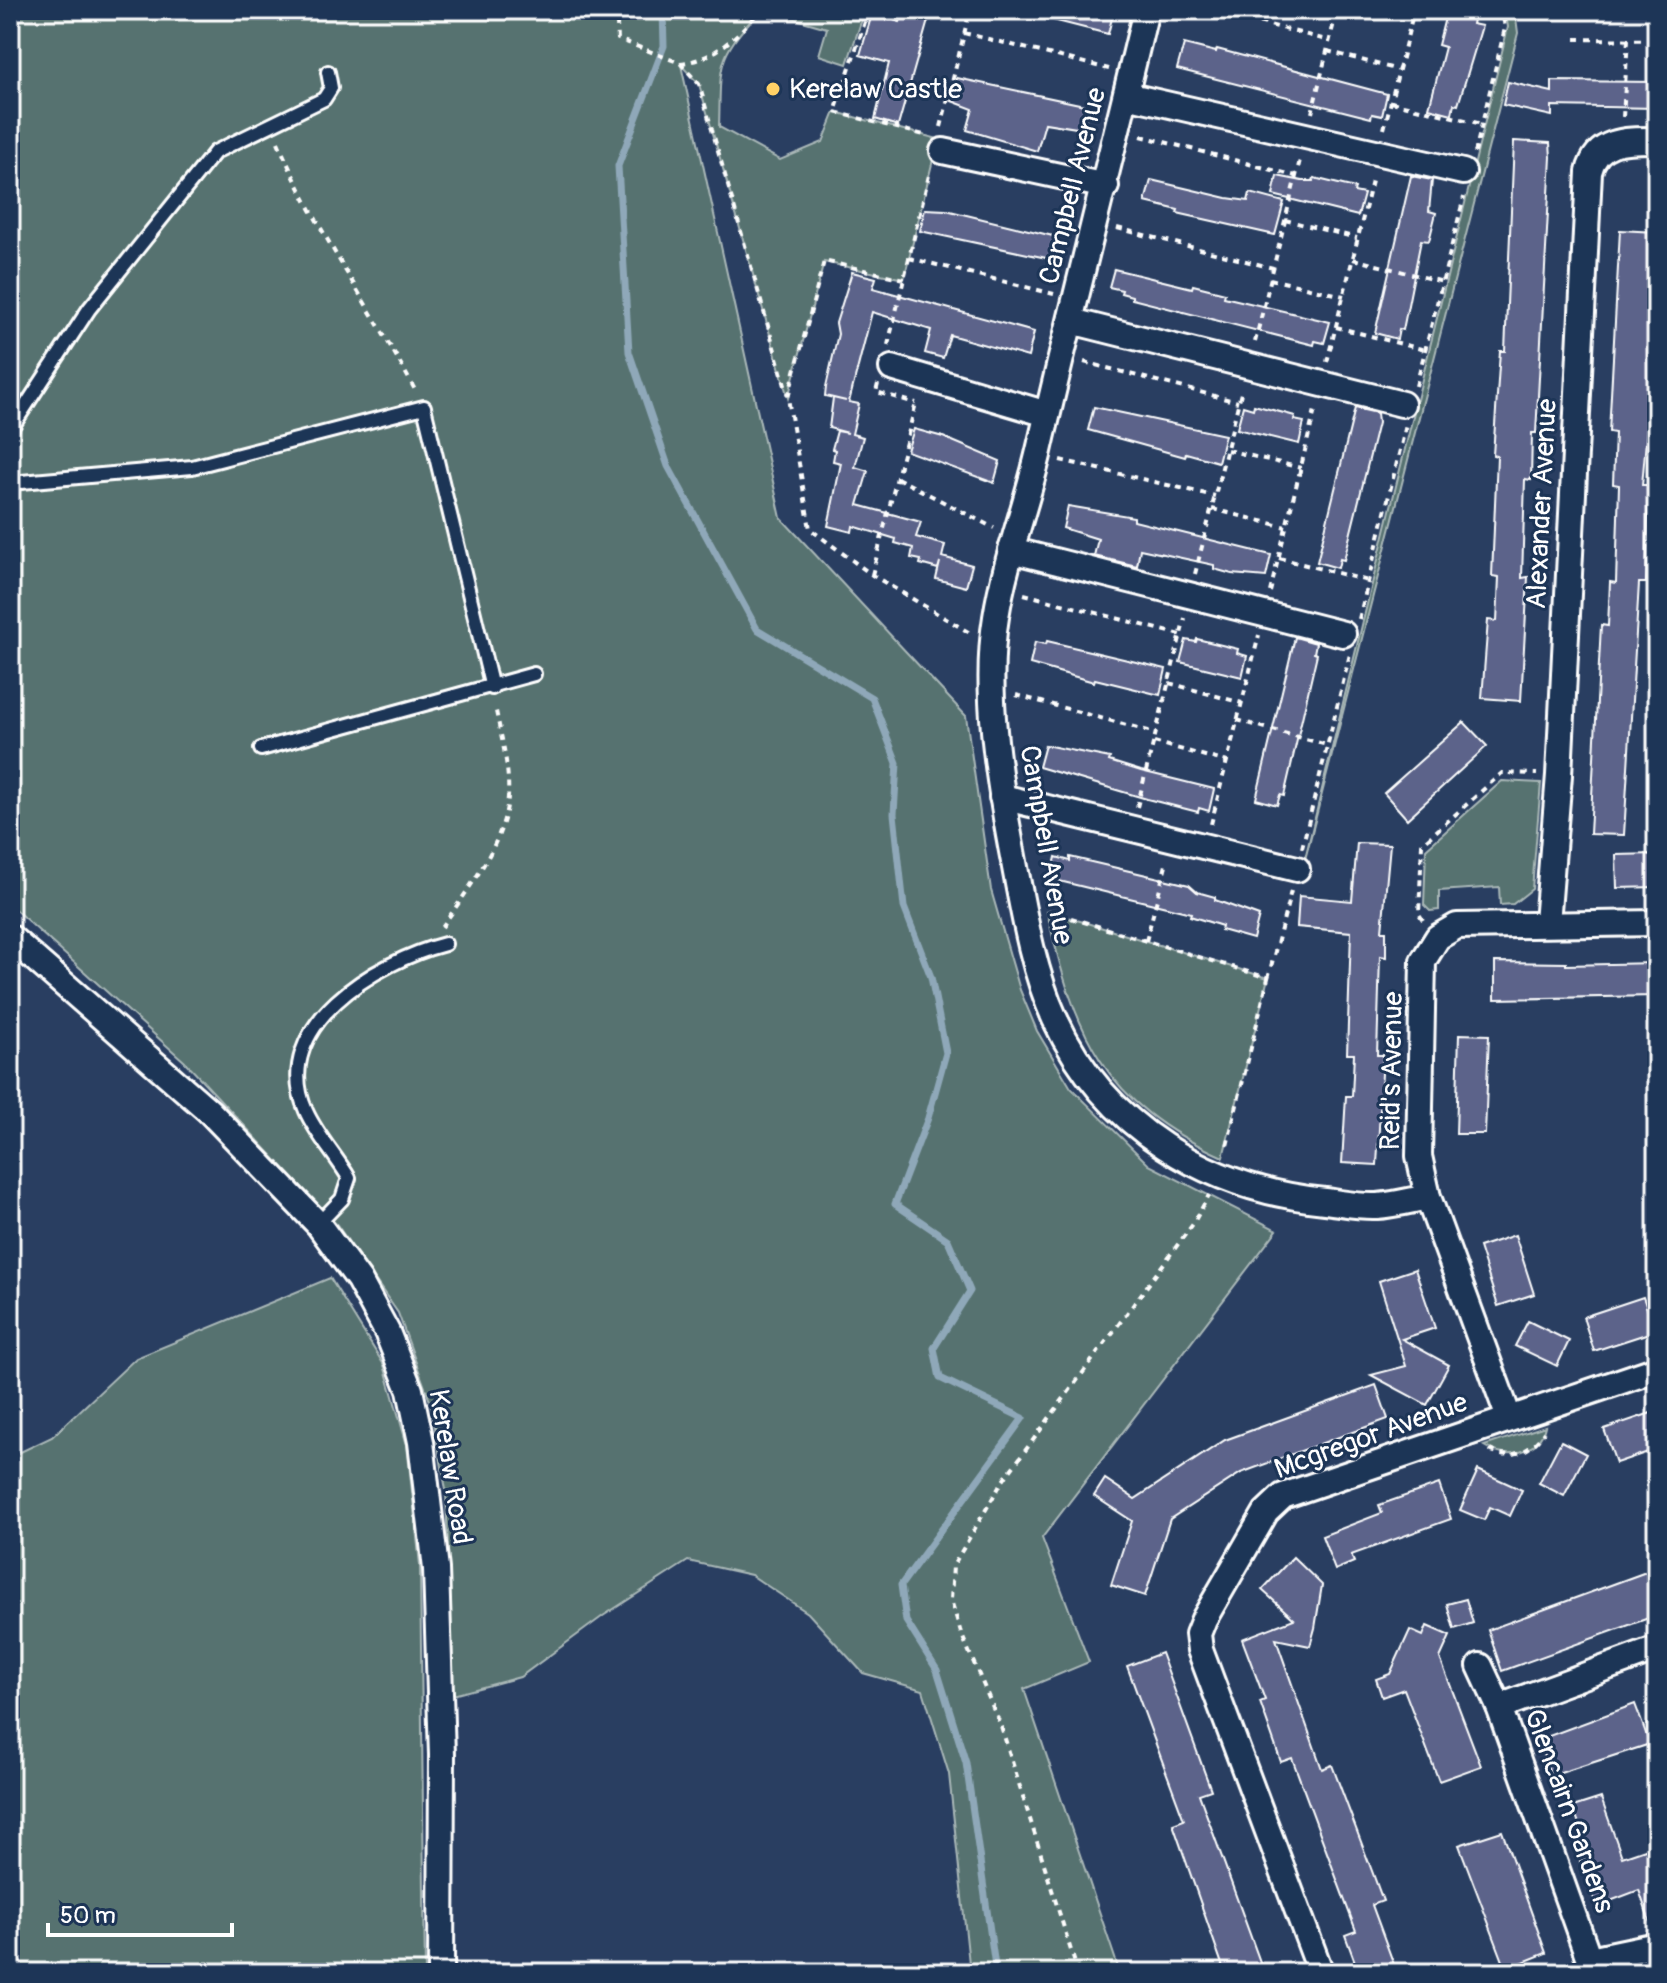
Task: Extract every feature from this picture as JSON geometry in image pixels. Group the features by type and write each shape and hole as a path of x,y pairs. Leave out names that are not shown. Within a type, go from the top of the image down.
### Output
{"street":[{"name":"Campbell Avenue","path":"1146,10 1106,186 1002,588 993,647 1002,797 1022,904 1054,1017 1077,1060 1102,1095 1137,1128 1220,1177 1249,1188 1303,1199 1375,1207 1428,1197"},
{"path":"1129,85 1307,136 1467,174"},
{"path":"1621,141 1657,140"},
{"name":"Alexander Avenue","path":"1547,923 1559,775 1589,172 1592,158 1600,150 1621,141"},
{"path":"939,146 1106,186"},
{"path":"1074,310 1249,364 1408,406"},
{"path":"886,365 1047,414"},
{"path":"1013,544 1190,596 1350,637"},
{"path":"1002,797 1297,869"},
{"path":"1438,937 1457,926 1657,923"},
{"name":"Kerelaw Road","path":"10,937 209,1111 318,1224 359,1280 387,1332 410,1390 421,1442 436,1569 442,1755 439,1845 441,1973"},
{"name":"Reid's Avenue","path":"1438,937 1423,961 1419,1156 1428,1197 1509,1418"},
{"name":"Mcgregor Avenue","path":"1321,1973 1200,1650 1198,1634 1273,1503 1283,1496 1657,1369"},
{"name":"Glencairn Gardens","path":"1657,1649 1499,1707 1592,1966 1657,1945"},
{"path":"1480,1666 1499,1707"}],"lane":[{"path":"10,430 89,309 170,204 215,152 324,99 331,88 328,72"},
{"path":"10,483 192,467 424,407 492,688"},
{"path":"261,749 534,674"},
{"path":"318,1224 342,1199 349,1178 305,1110 298,1075 304,1039 339,1000 388,963 445,944"}],"path":[{"path":"616,10 618,39 680,63 699,84 788,398 810,529 872,575 993,647"},
{"path":"680,63 701,61 730,42 761,10"},
{"path":"869,10 835,112 939,146"},
{"path":"916,403 876,392 886,365 970,10"},
{"path":"1213,10 1330,41"},
{"path":"1132,829 1337,10"},
{"path":"1206,846 1414,11 1405,10"},
{"path":"1078,1973 1001,1726 961,1633 951,1600 953,1566 1002,1482 1193,1224 1220,1177 1327,745 1350,637 1368,581 1408,406 1443,282 1467,174 1483,124 1505,28 1502,10"},
{"path":"964,33 1129,85"},
{"path":"1575,39 1657,40"},
{"path":"1621,141 1628,39"},
{"path":"1327,51 1399,70"},
{"path":"1391,102 1483,124"},
{"path":"270,126 303,202 377,319 424,407"},
{"path":"1119,131 1296,176"},
{"path":"1285,220 1358,238"},
{"path":"1097,222 1273,268"},
{"path":"909,258 1074,310"},
{"path":"1353,259 1443,282"},
{"path":"788,398 824,261 904,279"},
{"path":"1270,279 1344,296"},
{"path":"1336,327 1425,350"},
{"path":"1062,357 1239,402"},
{"path":"872,575 923,377"},
{"path":"1227,450 1301,468"},
{"path":"1038,455 1215,496"},
{"path":"897,478 1013,544"},
{"path":"1212,509 1286,527"},
{"path":"1279,558 1368,581"},
{"path":"1002,588 1181,635"},
{"path":"1169,683 1242,703"},
{"path":"427,948 489,853 507,807 508,775 492,688"},
{"path":"994,689 1156,733"},
{"path":"1237,720 1327,745"},
{"path":"1154,742 1227,762"},
{"path":"1438,937 1419,914 1422,844 1502,773 1559,775"},
{"path":"1146,941 1173,839"},
{"path":"1022,904 1268,978"}],"green space":[{"path":"10,10 761,10 735,40 724,62 719,127 780,160 823,142 835,112 938,139 904,279 824,262 788,398 699,84 681,65 781,518 966,716 991,890 1020,990 1037,1031 1071,1088 1149,1165 1277,1230 1042,1538 1089,1662 1024,1689 1120,1973 970,1973 949,1774 923,1690 863,1673 808,1613 751,1575 688,1561 603,1616 520,1677 453,1695 446,1490 431,1404 398,1313 337,1225 185,1062 10,905"},
{"path":"764,10 865,10 847,64 819,55 827,28"},
{"path":"1505,10 1515,10 1518,33 1301,875 1508,27"},
{"path":"1502,781 1541,783 1532,889 1513,904 1500,905 1499,887 1439,891 1439,910 1430,911 1424,905 1426,849"},
{"path":"1047,911 1268,978 1223,1157 1182,1136 1149,1113 1122,1088 1100,1060 1069,993"},
{"path":"330,1278 384,1365 407,1445 420,1565 425,1973 10,1973 10,1457 52,1437 136,1358"},
{"path":"1545,1426 1536,1443 1520,1452 1502,1453 1484,1446"}],"building":[{"path":"904,10 931,10 898,126 875,119 889,63 860,55 872,14 900,22"},
{"path":"1041,10 1114,10 1108,34 1041,17"},
{"path":"1447,10 1475,10 1472,24 1482,26 1458,105 1454,104 1452,114 1429,108 1445,47 1438,45"},
{"path":"1184,44 1216,52 1217,49 1387,94 1382,116 1372,114 1371,118 1177,69"},
{"path":"957,78 1089,106 1083,129 1045,123 1037,151 967,130 973,109 952,101"},
{"path":"1552,81 1657,82 1657,108 1552,106 1552,116 1503,105 1508,82 1552,92"},
{"path":"1514,141 1550,143 1551,157 1536,433 1532,433 1531,480 1525,479 1522,578 1528,577 1521,701 1482,698 1488,620 1497,621 1499,577 1492,576 1497,456 1493,455 1500,351 1505,351"},
{"path":"1277,176 1302,181 1313,181 1314,178 1355,188 1354,192 1364,194 1358,216 1273,195"},
{"path":"1411,176 1432,180 1429,211 1436,213 1429,241 1421,240 1403,330 1399,329 1397,339 1375,333"},
{"path":"1151,180 1227,198 1248,201 1250,193 1284,202 1275,235 1177,213 1178,210 1145,202"},
{"path":"925,209 946,210 1057,237 1051,259 920,231"},
{"path":"1620,230 1655,232 1648,358 1652,358 1650,397 1642,485 1649,485 1646,583 1639,583 1624,835 1590,834 1601,625 1608,626 1610,582 1616,583 1619,485 1613,484 1615,433 1609,432"},
{"path":"1114,269 1192,288 1193,285 1225,293 1224,297 1330,322 1324,343 1315,341 1314,345 1132,299 1132,296 1121,293 1122,290 1109,287"},
{"path":"852,272 876,278 873,288 1034,332 1028,357 950,335 943,358 925,353 931,330 872,312 849,402 859,404 852,434 863,437 855,467 868,471 858,505 921,522 916,537 945,545 942,557 972,565 966,587 936,579 940,562 938,569 920,564 921,560 911,558 913,548 895,543 896,539 853,526 852,532 828,526 841,463 833,461 835,450 832,449 837,431 848,433 829,428 833,398 846,401 825,396 838,334 836,323"},
{"path":"1254,405 1295,416 1294,420 1304,422 1299,444 1237,429 1243,406 1253,409"},
{"path":"1094,407 1225,435 1218,462 1186,453 1185,457 1088,430"},
{"path":"1355,408 1377,413 1378,423 1344,560 1340,559 1338,568 1317,562"},
{"path":"914,429 943,437 1000,461 994,483 907,451"},
{"path":"1068,506 1134,517 1134,521 1271,555 1266,577 1232,574 1214,569 1214,565 1140,549 1137,566 1094,556 1098,539 1063,528"},
{"path":"1295,637 1316,643 1314,653 1317,654 1284,796 1280,795 1277,805 1256,799"},
{"path":"1197,639 1238,649 1237,653 1247,656 1242,677 1180,662 1186,640 1196,642"},
{"path":"1047,641 1166,669 1160,695 1095,679 1094,682 1030,664 1035,642 1046,644"},
{"path":"1464,722 1487,746 1407,819 1384,793"},
{"path":"1045,745 1110,758 1109,761 1141,771 1214,789 1209,811 1199,808 1198,812 1147,799 1039,767"},
{"path":"1357,843 1390,844 1382,931 1386,931 1386,957 1380,956 1377,1055 1383,1055 1377,1165 1342,1163 1346,1096 1352,1096 1354,1054 1347,1054 1351,932 1297,927 1299,896 1352,901"},
{"path":"1657,854 1657,887 1617,888 1616,855"},
{"path":"1056,857 1070,861 1070,857 1189,885 1197,892 1215,897 1215,900 1259,916 1253,939 1221,930 1222,926 1190,916 1191,913 1051,879"},
{"path":"1495,962 1566,965 1655,963 1655,996 1495,999"},
{"path":"1459,1034 1489,1035 1485,1134 1456,1134"},
{"path":"1515,1235 1534,1294 1498,1306 1479,1247"},
{"path":"1415,1269 1435,1328 1402,1339 1449,1365 1427,1405 1371,1375 1406,1366 1379,1281"},
{"path":"1643,1297 1655,1331 1594,1351 1583,1317"},
{"path":"1528,1321 1569,1341 1557,1366 1515,1346"},
{"path":"1376,1385 1388,1419 1241,1473 1170,1519 1145,1596 1111,1585 1132,1521 1094,1496 1105,1479 1135,1499 1225,1440"},
{"path":"1657,1411 1657,1449 1616,1463 1604,1429"},
{"path":"1561,1441 1586,1454 1564,1496 1539,1483"},
{"path":"1478,1470 1522,1490 1510,1516 1490,1507 1484,1520 1460,1510"},
{"path":"1439,1484 1451,1519 1351,1555 1354,1562 1335,1570 1322,1536 1382,1513 1379,1505"},
{"path":"1293,1557 1322,1585 1315,1628 1310,1646 1276,1639 1322,1769 1332,1765 1383,1901 1372,1905 1397,1973 1359,1973 1345,1935 1356,1931 1292,1758 1281,1762 1260,1702 1265,1700 1242,1639 1294,1619 1262,1590"},
{"path":"1657,1568 1657,1615 1502,1671 1488,1630"},
{"path":"1466,1599 1473,1623 1454,1629 1447,1604"},
{"path":"1427,1626 1450,1636 1440,1658 1481,1766 1439,1781 1404,1689 1382,1697 1376,1679 1390,1674 1410,1630 1423,1636"},
{"path":"1161,1653 1211,1790 1199,1794 1264,1973 1225,1973 1173,1824 1184,1820 1127,1666"},
{"path":"1635,1704 1650,1744 1551,1776 1538,1740"},
{"path":"1601,1798 1622,1857 1657,1845 1657,1930 1653,1931 1639,1890 1597,1906 1580,1861 1591,1857 1573,1807"},
{"path":"1502,1831 1546,1953 1506,1969 1459,1845"}],"waterway":[{"path":"663,10 664,46 618,166 629,352 668,466 757,629 872,698 897,763 894,814 904,907 931,977 946,1053 928,1118 895,1204 948,1240 970,1291 934,1348 940,1378 1023,1418 901,1585 906,1621 937,1670 966,1763 996,1973"}],"place":[{"name":"Kerelaw Castle","path":"773,89"}]}
